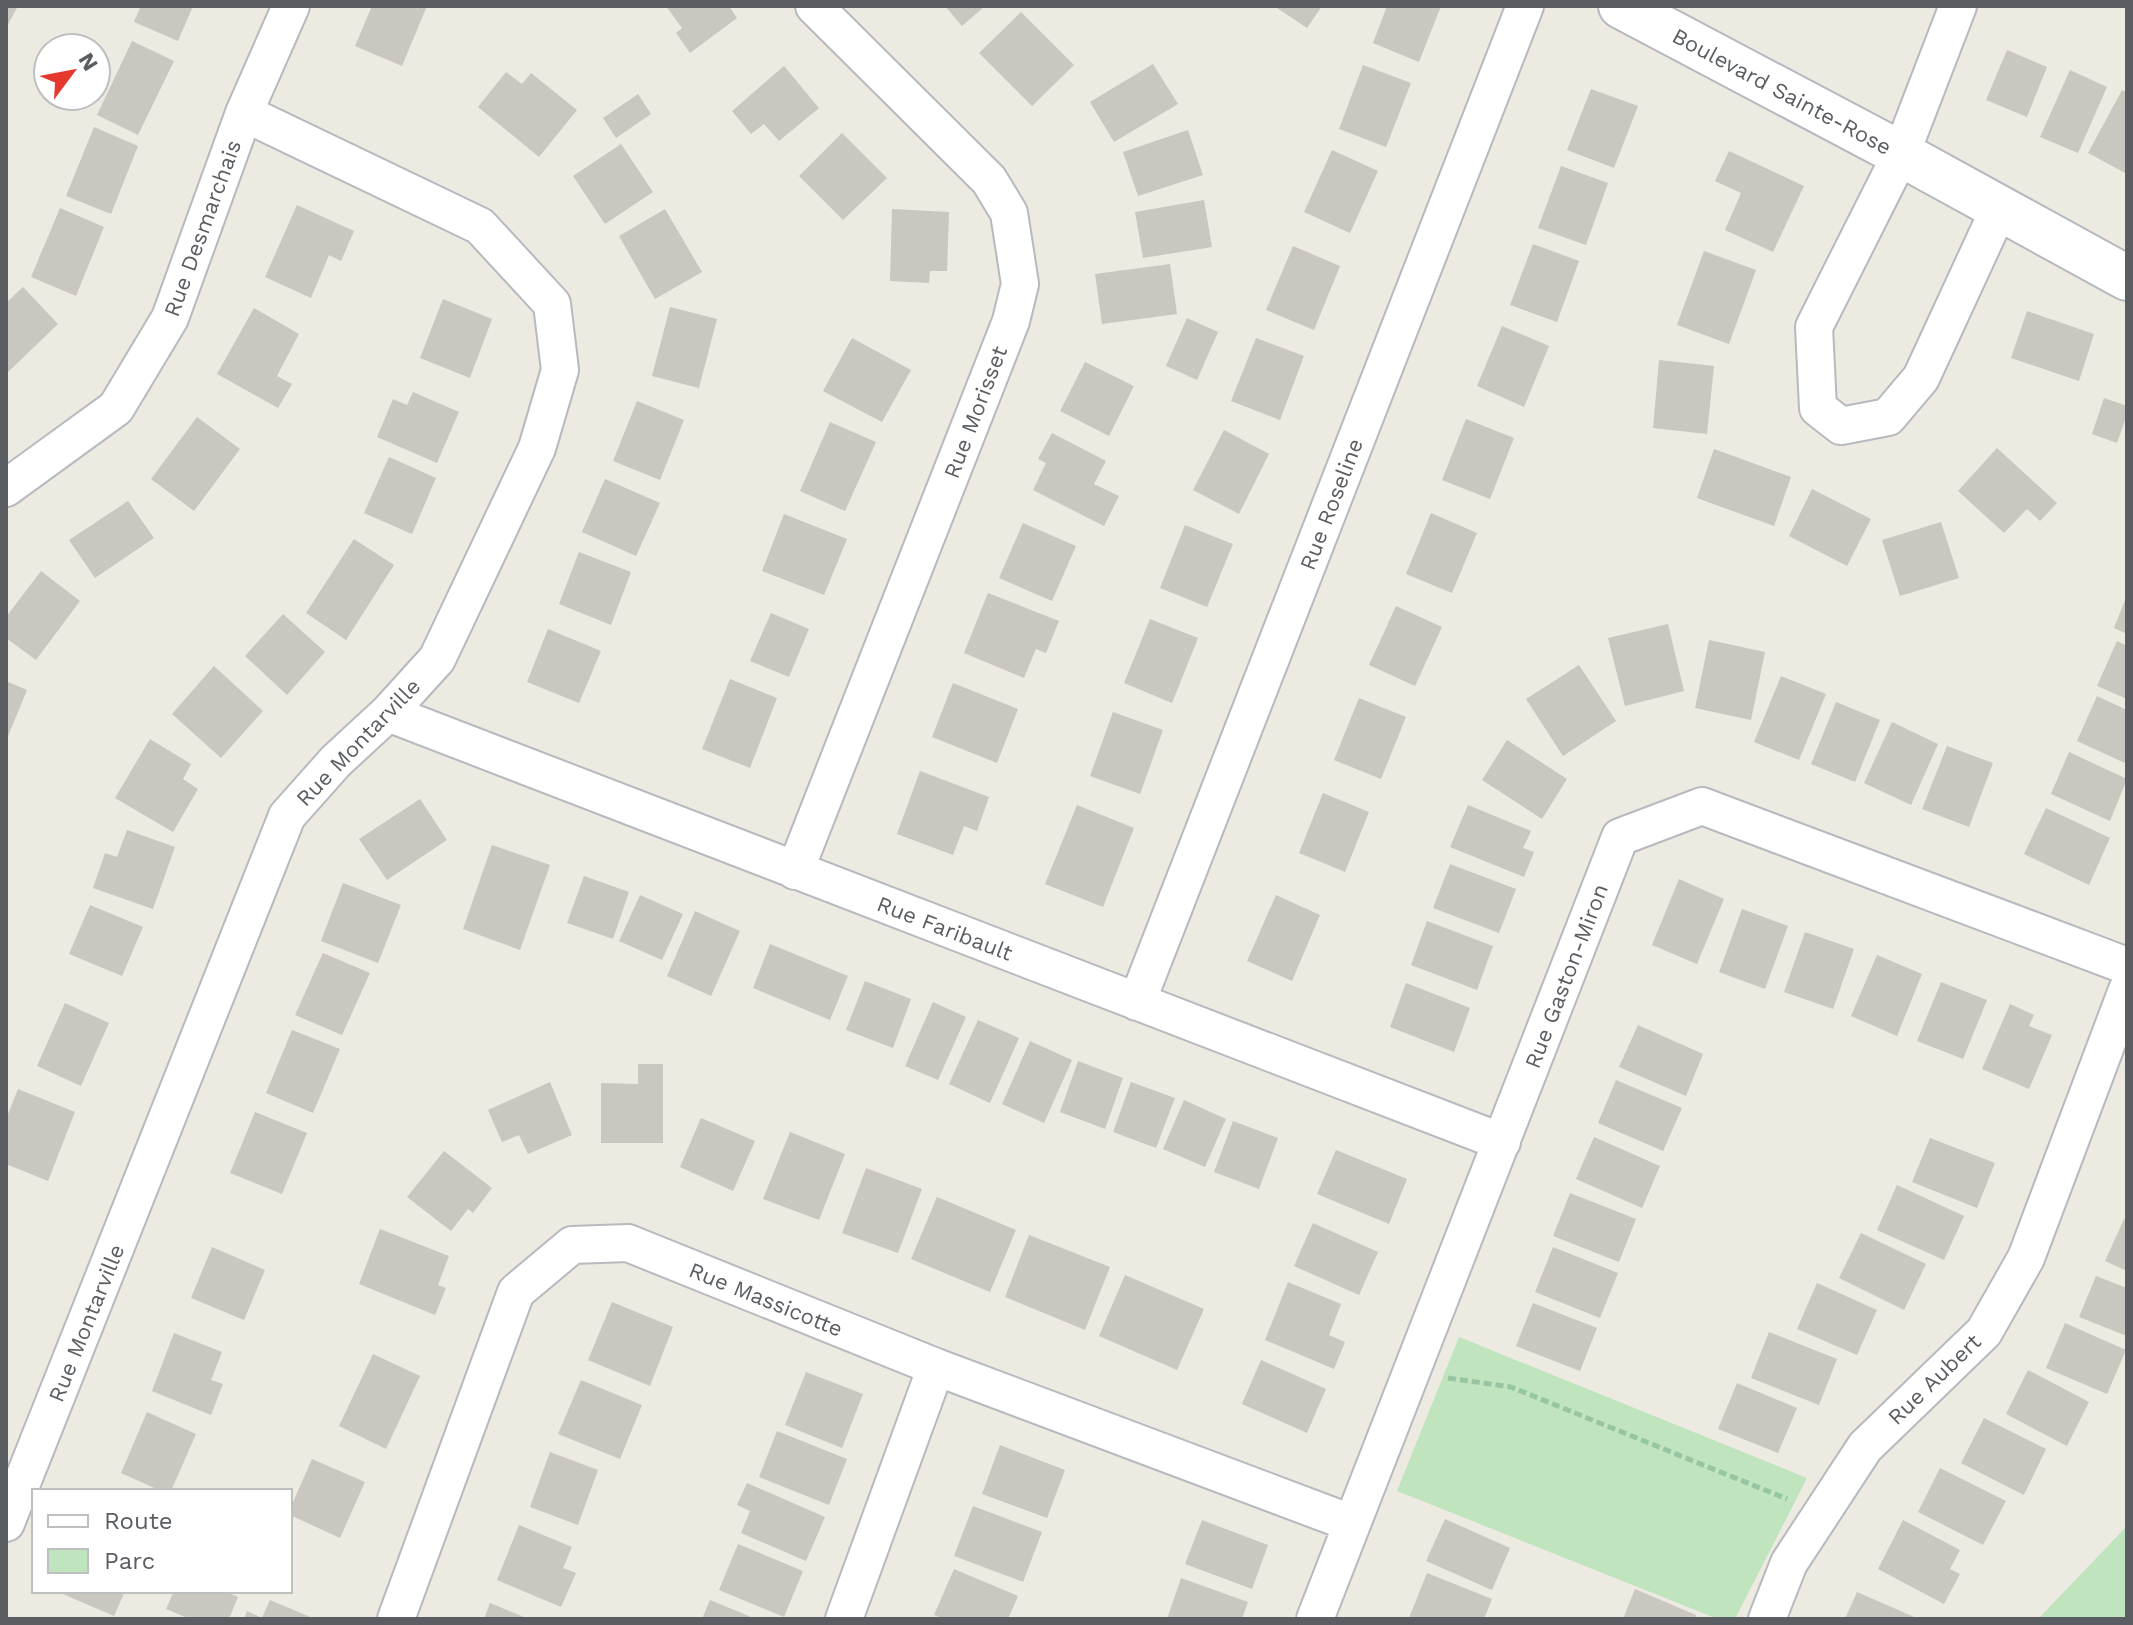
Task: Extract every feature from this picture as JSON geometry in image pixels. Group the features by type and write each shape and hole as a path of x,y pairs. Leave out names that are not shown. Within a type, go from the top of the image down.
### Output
{"street":[{"name":"Rue Desmarchais","path":"6,488 116,408 170,318 244,113 291,6"},
{"name":"Rue Morisset","path":"795,871 1011,321 1020,284 1009,213 989,180 814,6"},
{"name":"Rue Roseline","path":"1137,1002 1525,6"},
{"name":"Boulevard Sainte-Rose","path":"1621,6 2127,278"},
{"path":"1901,154 1958,6"},
{"name":"Rue Montarville","path":"6,1523 287,816 336,761 388,713 437,659 537,448 560,370 552,304 480,226 244,113"},
{"name":"Boulevard Sainte-Rose","path":"1901,154 1814,327 1818,408 1841,426 1888,417 1921,378 1999,209"},
{"name":"Rue Faribault","path":"388,713 1502,1142"},
{"name":"Rue Gaston-Miron","path":"1315,1619 1620,837 1702,806 2127,966"},
{"name":"Rue Aubert","path":"1767,1619 1789,1563 1865,1447 1984,1332 2026,1258 2127,990"},
{"name":"Rue Massicotte","path":"396,1619 516,1292 572,1245 628,1243 936,1367 1351,1523"},
{"path":"844,1619 936,1367"}],"path":[{"path":"1411,1373 1511,1387 1821,1513"}],"green space":[{"path":"1459,1337 1807,1478 1735,1619 1718,1619 1397,1491"},
{"path":"2127,1526 2127,1619 2038,1619"}],"building":[{"path":"6,6 18,6 6,28"},
{"path":"141,6 193,6 178,41 134,22"},
{"path":"372,6 427,6 402,66 355,46"},
{"path":"666,6 729,6 737,18 690,53 676,33 682,28"},
{"path":"945,6 985,6 962,26"},
{"path":"1274,6 1322,6 1307,28"},
{"path":"1387,6 1441,6 1419,62 1373,43"},
{"path":"1021,12 1074,65 1032,106 979,53"},
{"path":"132,41 174,61 138,135 97,115 98,112 112,112 112,83"},
{"path":"2007,50 2047,67 2027,117 1986,100"},
{"path":"1153,64 1178,104 1114,142 1090,102"},
{"path":"1363,65 1411,83 1386,147 1339,129"},
{"path":"784,66 819,108 779,141 764,124 751,134 732,111"},
{"path":"2070,70 2107,87 2078,153 2040,137"},
{"path":"506,72 522,84 531,73 577,110 539,157 478,107"},
{"path":"1591,89 1638,106 1614,168 1567,150"},
{"path":"2122,90 2127,93 2127,174 2088,153"},
{"path":"638,94 651,114 616,138 603,118"},
{"path":"94,127 138,146 111,214 66,196"},
{"path":"1188,130 1203,175 1138,196 1123,152"},
{"path":"842,133 887,178 843,220 799,176"},
{"path":"621,144 653,192 605,224 573,176"},
{"path":"1332,150 1378,171 1350,233 1304,212"},
{"path":"1729,151 1804,186 1773,252 1725,230 1741,193 1715,181"},
{"path":"1561,166 1608,183 1586,245 1538,228"},
{"path":"1204,200 1212,247 1143,258 1135,212"},
{"path":"297,205 354,231 341,261 329,255 311,298 265,277"},
{"path":"60,208 104,227 76,296 31,277"},
{"path":"665,209 702,272 655,299 619,236"},
{"path":"892,209 949,212 947,271 930,271 929,283 890,281"},
{"path":"1533,244 1579,261 1557,322 1510,305"},
{"path":"1293,246 1340,266 1314,330 1266,310"},
{"path":"1704,251 1756,270 1729,344 1677,325"},
{"path":"1170,264 1177,314 1102,324 1095,274"},
{"path":"23,287 58,324 6,374 6,303"},
{"path":"443,299 492,319 470,378 420,358"},
{"path":"670,307 717,319 699,388 652,376"},
{"path":"254,308 299,334 277,376 292,384 278,408 217,374"},
{"path":"2027,311 2094,334 2079,381 2011,358"},
{"path":"1187,318 1218,332 1197,380 1166,366"},
{"path":"1502,326 1549,346 1524,407 1477,386"},
{"path":"852,338 911,370 882,422 823,391"},
{"path":"1256,338 1304,356 1280,420 1231,401"},
{"path":"1659,360 1714,366 1707,434 1653,428"},
{"path":"1085,362 1134,386 1109,436 1060,411"},
{"path":"413,392 459,412 437,463 377,437 393,399 407,405"},
{"path":"2104,398 2127,406 2117,443 2092,434"},
{"path":"637,401 684,420 660,480 613,461"},
{"path":"197,417 240,449 194,511 151,479"},
{"path":"1466,419 1514,438 1490,499 1442,480"},
{"path":"830,422 876,442 845,511 800,491"},
{"path":"1224,430 1269,454 1239,514 1193,490"},
{"path":"1052,433 1106,461 1094,484 1119,496 1104,526 1033,490 1046,463 1038,459"},
{"path":"1997,448 2057,503 2040,521 2027,509 2004,533 1958,491"},
{"path":"1714,449 1791,477 1774,526 1697,498"},
{"path":"389,457 436,478 412,534 364,513"},
{"path":"605,479 660,503 636,556 582,532"},
{"path":"1812,489 1871,519 1847,566 1789,536"},
{"path":"128,501 154,538 95,578 69,540"},
{"path":"1431,513 1477,533 1452,593 1406,574"},
{"path":"784,514 847,539 824,595 762,571"},
{"path":"1941,522 1959,578 1900,596 1882,540"},
{"path":"1023,523 1076,546 1052,601 999,578"},
{"path":"1185,525 1233,544 1207,607 1160,588"},
{"path":"354,539 394,565 346,640 306,613"},
{"path":"579,552 631,572 611,625 559,604"},
{"path":"41,571 80,601 36,660 6,638 6,617"},
{"path":"988,593 1059,621 1046,653 1036,649 1024,678 964,653"},
{"path":"2127,595 2127,634 2114,628"},
{"path":"1396,606 1442,627 1415,686 1369,665"},
{"path":"771,613 809,629 789,677 750,661"},
{"path":"283,614 325,652 287,695 245,656"},
{"path":"1150,619 1198,638 1172,703 1124,683"},
{"path":"1668,624 1684,691 1625,706 1608,638"},
{"path":"548,629 601,651 579,703 527,682"},
{"path":"1709,640 1765,652 1751,720 1695,708"},
{"path":"2117,641 2127,646 2127,699 2097,686"},
{"path":"1579,665 1616,721 1563,756 1526,699"},
{"path":"214,666 263,711 221,758 172,714"},
{"path":"1781,676 1826,694 1799,760 1754,742"},
{"path":"730,679 777,698 750,768 702,749"},
{"path":"6,681 27,690 6,741"},
{"path":"953,683 1018,709 997,763 932,737"},
{"path":"2097,696 2127,710 2127,764 2077,741"},
{"path":"1359,698 1406,717 1381,779 1334,760"},
{"path":"1836,702 1880,720 1855,782 1811,764"},
{"path":"1113,712 1163,730 1140,794 1090,776"},
{"path":"1892,722 1938,744 1911,805 1864,783"},
{"path":"150,739 191,764 183,779 198,789 173,832 115,798"},
{"path":"1507,740 1567,779 1542,819 1482,780"},
{"path":"1947,746 1993,763 1969,827 1922,809"},
{"path":"2069,752 2127,779 2110,821 2051,794"},
{"path":"920,771 989,797 977,831 964,826 953,855 897,834"},
{"path":"1323,793 1369,812 1345,872 1299,853"},
{"path":"420,799 447,840 387,880 359,839"},
{"path":"1077,805 1134,828 1103,907 1045,884"},
{"path":"1468,805 1531,831 1523,848 1534,852 1524,877 1450,847"},
{"path":"2046,808 2110,838 2089,885 2024,854"},
{"path":"127,830 175,847 153,909 93,888 105,853 117,857"},
{"path":"492,845 550,865 520,950 463,929"},
{"path":"1450,864 1516,889 1499,933 1433,908"},
{"path":"584,876 629,892 613,939 567,923"},
{"path":"1679,879 1724,899 1697,964 1652,945"},
{"path":"343,883 401,905 378,963 321,941"},
{"path":"640,895 683,914 662,960 619,941"},
{"path":"1276,895 1320,915 1292,981 1247,961"},
{"path":"90,905 143,927 122,976 69,954"},
{"path":"1742,909 1788,926 1765,989 1719,972"},
{"path":"695,911 740,931 711,996 667,976"},
{"path":"1427,921 1493,946 1477,990 1411,965"},
{"path":"1805,932 1854,949 1833,1009 1784,992"},
{"path":"770,944 848,976 830,1020 753,988"},
{"path":"323,953 370,973 342,1035 295,1015"},
{"path":"1877,955 1922,974 1897,1036 1851,1016"},
{"path":"865,981 911,999 893,1048 846,1030"},
{"path":"1941,982 1987,1000 1963,1059 1917,1041"},
{"path":"1406,983 1470,1008 1454,1052 1390,1027"},
{"path":"933,1002 966,1017 938,1080 905,1066"},
{"path":"65,1003 109,1023 81,1086 37,1066"},
{"path":"2010,1004 2034,1015 2029,1026 2052,1035 2029,1089 1982,1069"},
{"path":"978,1020 1019,1038 990,1103 949,1084"},
{"path":"1638,1025 1703,1054 1686,1096 1619,1067"},
{"path":"292,1030 340,1049 313,1113 266,1093"},
{"path":"1030,1041 1072,1060 1044,1123 1002,1104"},
{"path":"1078,1061 1123,1078 1105,1129 1060,1112"},
{"path":"638,1064 663,1064 663,1143 601,1143 601,1083 638,1084"},
{"path":"1616,1080 1682,1108 1663,1151 1598,1123"},
{"path":"550,1082 572,1135 528,1154 519,1135 502,1142 488,1110"},
{"path":"1131,1082 1175,1098 1156,1148 1113,1132"},
{"path":"18,1089 75,1112 48,1181 6,1164 6,1119"},
{"path":"1184,1100 1226,1119 1205,1167 1163,1149"},
{"path":"255,1112 307,1133 282,1194 230,1173"},
{"path":"701,1118 755,1141 733,1191 680,1167"},
{"path":"1233,1121 1278,1138 1259,1189 1214,1172"},
{"path":"790,1132 845,1154 819,1220 763,1199"},
{"path":"1594,1137 1660,1166 1642,1208 1576,1179"},
{"path":"1930,1138 1995,1163 1977,1208 1912,1182"},
{"path":"1336,1150 1407,1179 1389,1224 1317,1194"},
{"path":"444,1151 492,1188 473,1213 468,1209 451,1231 407,1197"},
{"path":"866,1168 922,1189 898,1253 842,1233"},
{"path":"1897,1185 1964,1216 1944,1260 1877,1230"},
{"path":"1570,1193 1636,1219 1619,1262 1553,1236"},
{"path":"937,1197 1016,1230 990,1292 911,1259"},
{"path":"2124,1219 2127,1220 2127,1271 2105,1261"},
{"path":"1313,1223 1378,1252 1359,1295 1294,1266"},
{"path":"380,1229 449,1256 438,1285 446,1288 435,1315 359,1284"},
{"path":"1861,1233 1926,1264 1904,1310 1839,1278"},
{"path":"1029,1235 1110,1267 1085,1330 1005,1297"},
{"path":"212,1247 265,1270 244,1320 191,1298"},
{"path":"1553,1247 1618,1273 1600,1318 1535,1292"},
{"path":"1125,1275 1204,1309 1177,1370 1099,1336"},
{"path":"2096,1276 2127,1288 2127,1336 2079,1317"},
{"path":"1288,1282 1341,1304 1329,1335 1345,1342 1334,1369 1265,1340"},
{"path":"1817,1283 1877,1310 1857,1355 1797,1329"},
{"path":"612,1302 673,1327 650,1386 588,1360"},
{"path":"1533,1303 1597,1328 1580,1371 1516,1346"},
{"path":"2065,1323 2126,1350 2107,1394 2046,1368"},
{"path":"1769,1332 1837,1359 1819,1405 1751,1378"},
{"path":"174,1333 222,1352 211,1380 223,1384 211,1415 152,1391"},
{"path":"373,1354 420,1376 386,1449 339,1426"},
{"path":"1261,1360 1326,1389 1307,1433 1242,1404"},
{"path":"2028,1370 2089,1402 2067,1446 2006,1414"},
{"path":"806,1372 863,1394 842,1448 785,1425"},
{"path":"581,1380 642,1405 620,1459 558,1434"},
{"path":"1737,1383 1797,1408 1778,1453 1718,1429"},
{"path":"147,1412 196,1434 172,1489 157,1489 121,1473"},
{"path":"1984,1418 2046,1449 2024,1495 1961,1463"},
{"path":"777,1431 847,1459 829,1505 759,1477"},
{"path":"1000,1445 1065,1470 1047,1518 982,1494"},
{"path":"550,1452 598,1470 578,1525 530,1507"},
{"path":"312,1459 365,1482 340,1538 292,1516 292,1504"},
{"path":"1940,1468 2006,1501 1983,1545 1918,1512"},
{"path":"747,1483 825,1517 806,1561 741,1533 750,1511 737,1505"},
{"path":"973,1506 1042,1532 1023,1582 954,1556"},
{"path":"1445,1519 1510,1548 1492,1590 1426,1561"},
{"path":"1202,1520 1268,1545 1252,1589 1185,1564"},
{"path":"1903,1520 1960,1550 1950,1569 1960,1574 1944,1604 1878,1569"},
{"path":"519,1525 572,1547 563,1568 576,1573 561,1607 497,1580"},
{"path":"738,1544 803,1571 784,1617 719,1590"},
{"path":"954,1569 1018,1596 1008,1619 944,1619 934,1615"},
{"path":"1427,1573 1492,1599 1484,1619 1409,1618"},
{"path":"1181,1578 1248,1602 1242,1619 1167,1619"},
{"path":"1635,1589 1696,1615 1695,1619 1623,1619"},
{"path":"1857,1592 1919,1619 1845,1619"},
{"path":"61,1593 124,1593 114,1616"},
{"path":"173,1593 229,1593 238,1597 229,1619 190,1619 166,1609"},
{"path":"270,1600 315,1619 244,1619 247,1611 262,1618"},
{"path":"710,1600 756,1619 702,1619"},
{"path":"490,1603 529,1619 484,1619"}]}
